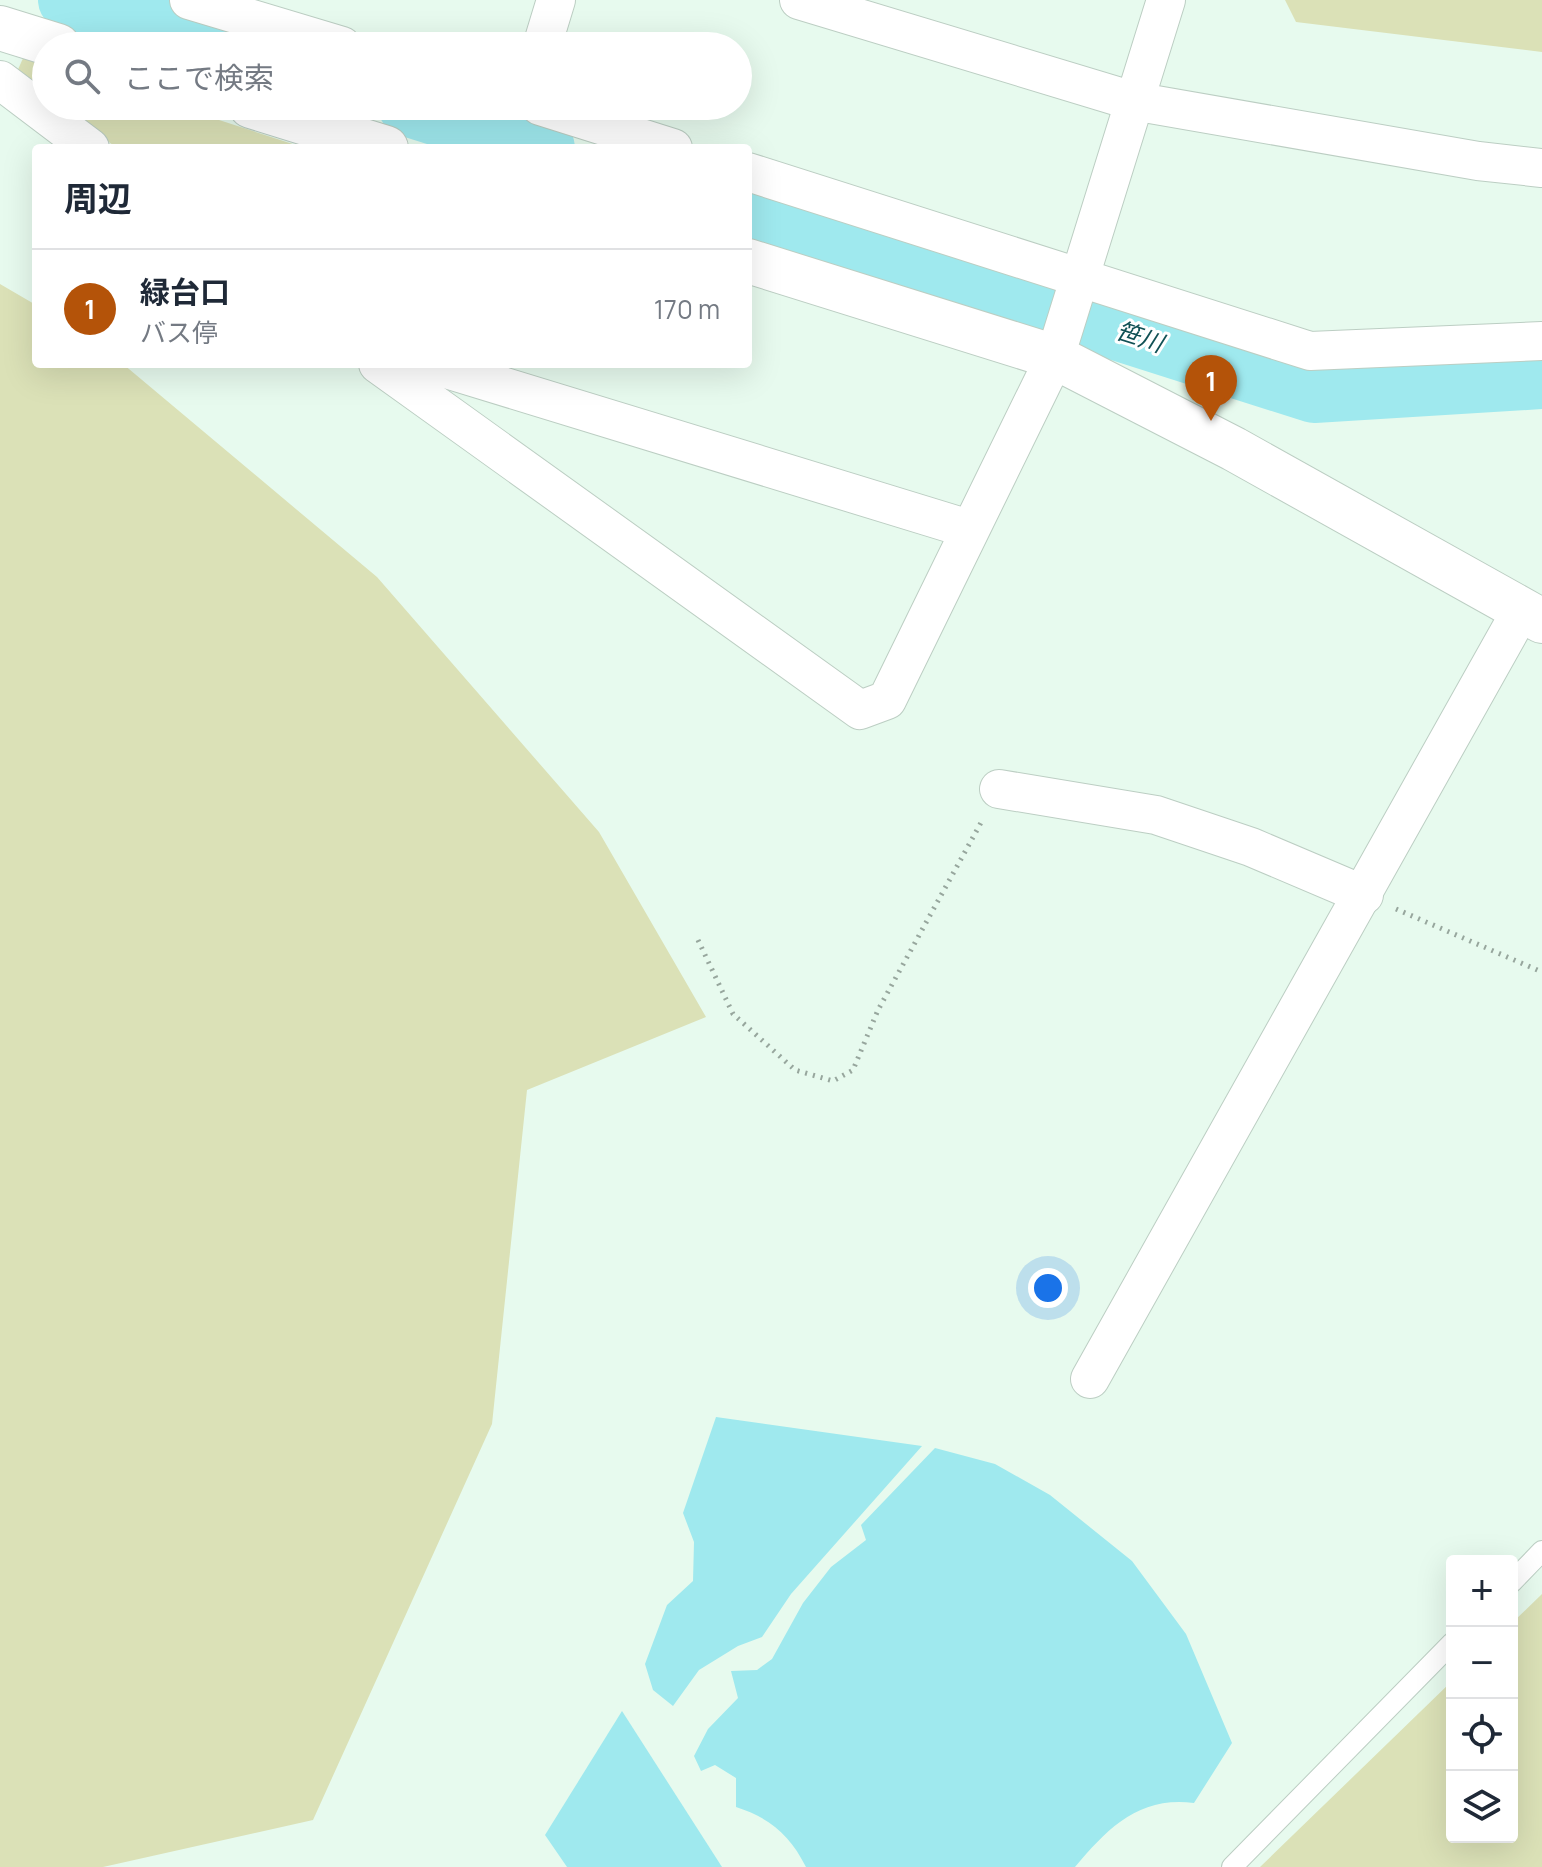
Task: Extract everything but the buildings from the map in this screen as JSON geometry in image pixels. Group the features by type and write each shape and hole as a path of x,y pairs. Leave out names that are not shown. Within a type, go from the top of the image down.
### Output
{"street":[{"path":"189,0 295,32"},
{"path":"546,32 556,0"},
{"path":"799,0 1133,101 1542,168"},
{"path":"386,368 860,710 887,700 1058,347 1074,287 1166,0"},
{"path":"0,28 32,38"},
{"path":"0,80 32,104"},
{"path":"53,120 85,144"},
{"path":"296,120 373,144"},
{"path":"584,120 660,144"},
{"path":"752,173 1074,287 1310,351 1542,341"},
{"path":"752,262 1058,347 1532,615 1364,895 1090,1379"},
{"path":"443,368 969,529"},
{"path":"999,789 1156,815 1251,847 1364,895"}],"lane":[{"path":"1518,1576 1542,1551"},
{"path":"1232,1867 1446,1649"}],"path":[{"path":"698,940 733,1014 795,1070 833,1081 853,1070 878,1010 999,789"},
{"path":"1364,895 1542,972"}],"green space":[{"path":"1285,0 1542,0 1542,52 1296,22"},
{"path":"24,56 32,59 32,85 16,74"},
{"path":"79,120 219,120 293,144 112,144"},
{"path":"0,284 32,303 32,368 128,368 377,577 599,832 706,1017 527,1090 492,1424 313,1820 103,1867 0,1867"},
{"path":"1542,1594 1542,1867 1260,1867 1446,1687 1446,1843 1518,1843 1518,1617"}],"water":[{"path":"716,1417 922,1446 791,1594 762,1637 738,1646 699,1670 673,1706 653,1690 645,1664 667,1605 693,1581 694,1542 683,1513"},
{"path":"935,1448 995,1464 1050,1495 1132,1561 1186,1634 1232,1743 1194,1803 1157,1805 1126,1818 1075,1867 806,1867 778,1829 736,1807 736,1778 715,1765 701,1771 694,1756 708,1729 738,1698 731,1671 757,1670 772,1659 803,1603 831,1567 866,1540 861,1525"},
{"path":"622,1711 722,1867 567,1867 545,1835"}],"waterway":[{"name":"笹川","path":"69,0 171,32"},
{"name":"笹川","path":"454,120 531,144"},
{"name":"笹川","path":"752,213 1314,392 1542,378"}],"place":[{"name":"緑台口","path":"1211,421"}]}
